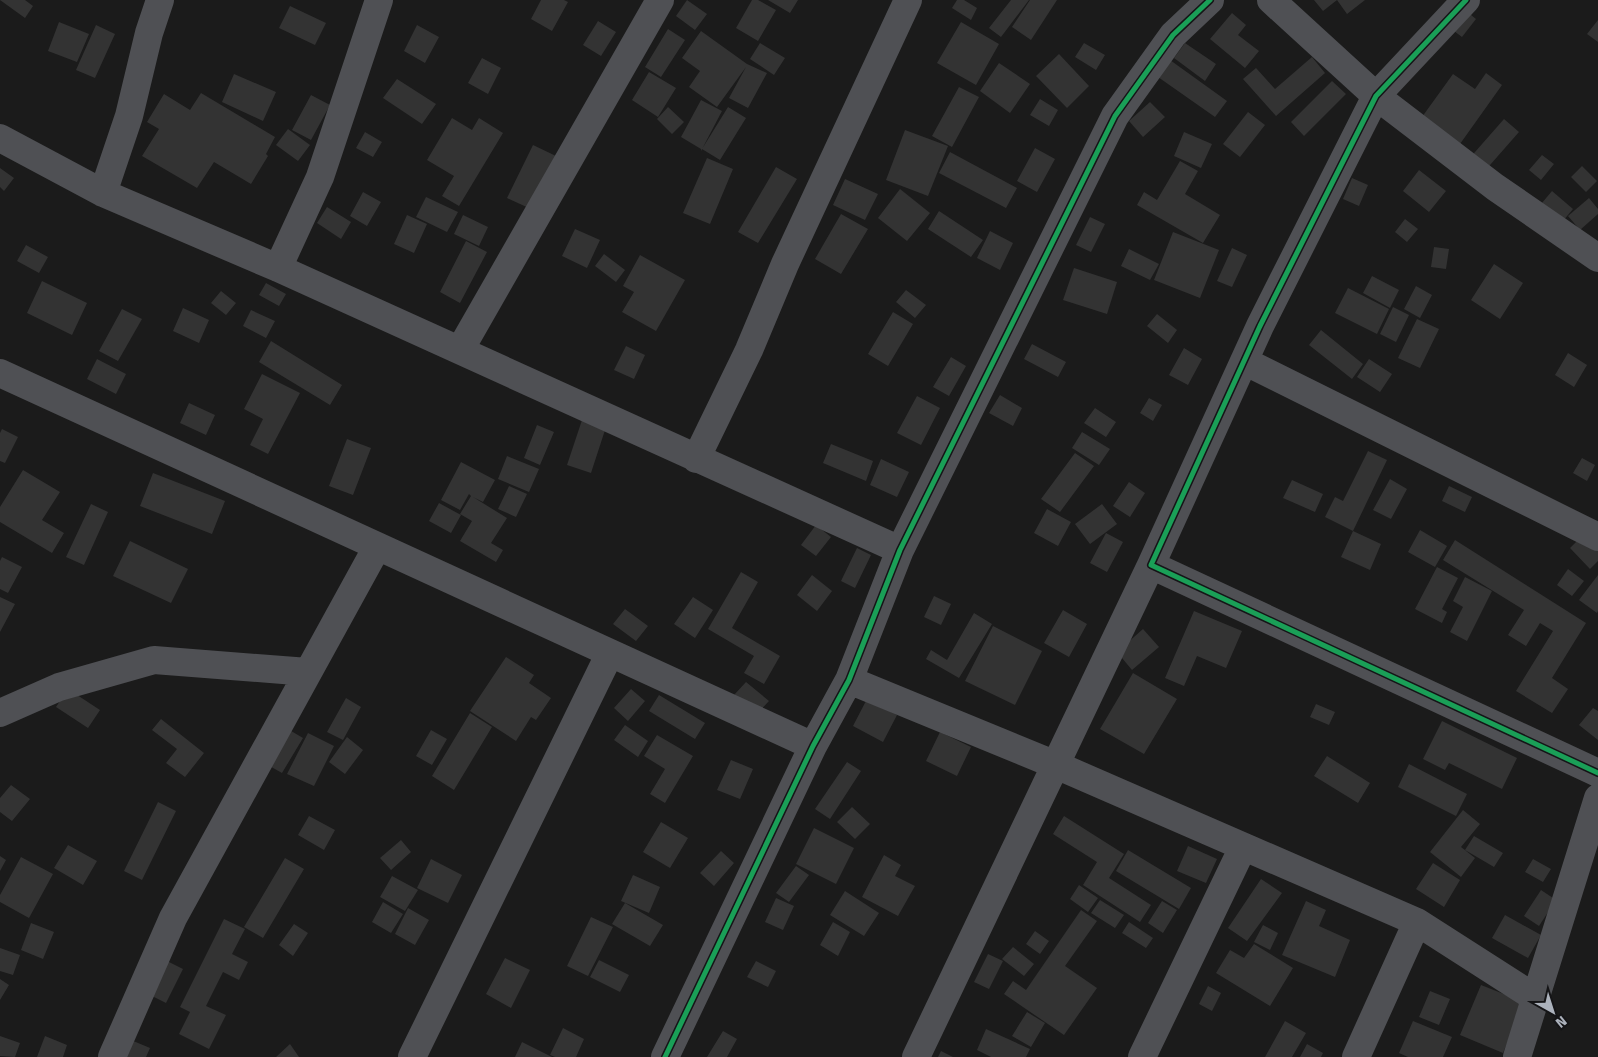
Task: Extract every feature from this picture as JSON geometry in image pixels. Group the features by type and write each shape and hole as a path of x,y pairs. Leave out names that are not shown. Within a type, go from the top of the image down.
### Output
{"street":[{"path":"103,193 128,116 149,33 160,0"},
{"path":"278,268 320,177 379,0"},
{"path":"460,350 660,0"},
{"path":"696,459 749,350 785,264 908,0"},
{"path":"665,1057 814,746 849,680 900,550 1115,116 1173,36 1210,0"},
{"path":"1271,0 1376,96 1495,187 1598,258"},
{"path":"916,1057 1151,565 1244,361 1376,96 1466,0"},
{"path":"0,138 103,193 278,268 900,550"},
{"path":"1244,361 1598,537"},
{"path":"0,373 814,746"},
{"path":"112,1057 173,918 377,547"},
{"path":"1151,565 1598,773"},
{"path":"412,1057 610,653"},
{"path":"0,713 59,687 154,660 308,672"},
{"path":"849,680 1056,766 1417,922 1534,997"},
{"path":"1517,1057 1534,997 1598,798"},
{"path":"1142,1057 1244,847"},
{"path":"1356,1057 1417,922"}],"building":[{"path":"0,0 25,0 33,6 25,18"},
{"path":"541,0 564,0 568,2 552,31 531,19"},
{"path":"687,0 707,14 695,30 676,16"},
{"path":"752,0 758,0 776,10 758,41 736,28"},
{"path":"768,0 798,0 790,13"},
{"path":"957,0 964,0 977,8 971,20 952,8"},
{"path":"1011,0 1029,0 1001,37 989,28"},
{"path":"1030,0 1057,0 1031,40 1012,27"},
{"path":"1314,0 1337,0 1323,11"},
{"path":"1337,0 1365,0 1347,14"},
{"path":"290,6 326,23 315,45 279,28"},
{"path":"1465,10 1476,19 1462,37 1450,28"},
{"path":"1232,13 1246,25 1238,35 1259,51 1245,68 1210,39"},
{"path":"1598,20 1598,42 1587,34"},
{"path":"598,21 616,32 601,56 583,45"},
{"path":"59,22 89,34 77,62 48,51"},
{"path":"961,22 999,44 976,85 937,63"},
{"path":"96,25 115,34 95,78 76,70"},
{"path":"417,25 439,37 425,63 404,51"},
{"path":"668,29 685,40 661,77 645,67"},
{"path":"701,31 747,64 767,73 748,108 729,98 746,67 717,107 689,87 700,71 682,58"},
{"path":"760,43 785,58 774,75 750,59"},
{"path":"1084,43 1105,55 1096,70 1075,57"},
{"path":"1185,43 1216,64 1205,81 1174,58"},
{"path":"1059,54 1089,86 1067,108 1036,76"},
{"path":"1312,57 1325,73 1276,116 1243,79 1256,68 1275,89"},
{"path":"482,58 501,68 488,94 468,83"},
{"path":"1170,60 1227,101 1215,117 1158,77"},
{"path":"999,63 1030,84 1010,113 980,91"},
{"path":"649,72 676,88 658,117 632,100"},
{"path":"1486,73 1502,85 1460,144 1422,117 1453,74 1475,89"},
{"path":"234,74 276,92 263,121 222,102"},
{"path":"397,79 436,104 422,124 383,98"},
{"path":"1332,81 1346,94 1304,136 1291,122"},
{"path":"959,87 979,97 952,147 932,136"},
{"path":"201,93 275,137 266,154 268,156 251,184 214,162 197,188 142,156 159,129 147,122 164,94 190,110"},
{"path":"311,95 330,105 311,140 292,130"},
{"path":"1040,99 1058,110 1049,126 1030,115"},
{"path":"701,100 722,111 701,151 701,149 681,137"},
{"path":"1150,102 1165,117 1143,137 1129,121"},
{"path":"668,107 684,122 672,134 657,119"},
{"path":"728,107 746,118 720,160 702,149"},
{"path":"1248,112 1265,125 1240,157 1223,144"},
{"path":"452,118 472,130 479,118 503,133 459,206 442,196 454,176 427,160"},
{"path":"1504,119 1519,132 1483,173 1468,160"},
{"path":"288,129 310,145 298,161 276,145"},
{"path":"905,130 948,146 928,196 886,180"},
{"path":"365,132 382,142 373,157 356,148"},
{"path":"1184,132 1212,144 1201,168 1174,156"},
{"path":"533,145 556,156 531,209 507,198"},
{"path":"1035,148 1055,159 1037,192 1017,181"},
{"path":"950,152 1017,188 1006,208 939,173"},
{"path":"1542,155 1554,164 1541,180 1529,170"},
{"path":"707,158 733,169 710,224 683,213"},
{"path":"1180,161 1198,171 1185,194 1220,215 1203,243 1137,205 1144,192 1157,200"},
{"path":"1582,166 1597,181 1586,192 1571,177"},
{"path":"776,167 797,179 758,243 738,232"},
{"path":"0,168 14,178 4,191 0,187"},
{"path":"1419,170 1446,191 1429,212 1403,191"},
{"path":"1352,178 1368,185 1359,206 1343,199"},
{"path":"845,179 878,194 865,220 833,205"},
{"path":"900,189 930,213 907,241 878,218"},
{"path":"1552,191 1573,209 1557,228 1536,210"},
{"path":"363,192 381,202 367,226 350,216"},
{"path":"426,197 458,212 447,232 416,217"},
{"path":"1589,198 1598,209 1598,214 1580,230 1568,216"},
{"path":"327,207 351,222 341,239 317,223"},
{"path":"939,211 983,240 971,257 928,229"},
{"path":"841,214 868,229 841,274 815,259"},
{"path":"407,215 427,224 414,253 394,244"},
{"path":"463,215 488,227 479,246 454,234"},
{"path":"1090,217 1105,224 1091,252 1076,245"},
{"path":"1405,219 1418,229 1407,242 1395,232"},
{"path":"575,229 600,240 587,268 562,256"},
{"path":"990,231 1013,243 1000,270 977,258"},
{"path":"1173,232 1219,250 1200,298 1154,280"},
{"path":"466,241 487,252 460,303 440,292"},
{"path":"26,245 48,257 39,273 17,261"},
{"path":"1434,247 1449,249 1446,269 1431,267"},
{"path":"1232,248 1247,255 1232,287 1217,281"},
{"path":"1129,249 1159,264 1150,280 1121,266"},
{"path":"604,254 625,270 616,282 595,266"},
{"path":"640,255 685,280 656,331 622,312 634,292 623,286"},
{"path":"1494,264 1523,283 1500,319 1471,300"},
{"path":"1074,268 1117,282 1107,314 1063,300"},
{"path":"1372,276 1399,290 1390,308 1363,293"},
{"path":"42,281 87,303 72,335 27,313"},
{"path":"266,283 286,294 279,306 259,295"},
{"path":"1416,286 1432,295 1420,318 1404,309"},
{"path":"1348,288 1389,309 1377,334 1335,313"},
{"path":"906,290 926,305 915,318 896,302"},
{"path":"221,291 236,303 226,315 211,303"},
{"path":"1393,307 1409,315 1396,342 1380,334"},
{"path":"183,308 209,320 199,343 173,331"},
{"path":"122,309 142,319 118,361 99,351"},
{"path":"251,310 275,321 266,338 243,326"},
{"path":"893,312 913,324 888,366 868,354"},
{"path":"1157,314 1177,330 1168,343 1147,326"},
{"path":"1417,319 1439,329 1420,368 1398,358"},
{"path":"1321,330 1363,364 1352,379 1309,345"},
{"path":"271,341 342,385 330,405 259,362"},
{"path":"1032,344 1066,362 1058,377 1024,359"},
{"path":"626,346 645,355 634,379 614,370"},
{"path":"1184,348 1202,359 1188,385 1169,375"},
{"path":"1568,353 1587,365 1574,387 1555,375"},
{"path":"951,357 966,366 949,396 933,387"},
{"path":"97,359 126,374 116,394 87,379"},
{"path":"1369,359 1392,374 1380,392 1357,377"},
{"path":"262,374 300,393 268,454 250,445 263,419 244,409"},
{"path":"1000,395 1022,408 1013,426 989,413"},
{"path":"917,396 940,408 921,445 897,433"},
{"path":"1149,398 1162,405 1153,421 1140,413"},
{"path":"189,403 215,415 206,435 180,423"},
{"path":"1095,408 1116,422 1106,437 1084,423"},
{"path":"582,420 606,427 591,473 567,465"},
{"path":"537,425 554,432 540,465 524,458"},
{"path":"2,429 18,437 5,463 0,461 0,433"},
{"path":"1082,432 1110,449 1099,465 1072,448"},
{"path":"347,439 371,448 353,495 329,486"},
{"path":"831,444 873,461 866,481 823,463"},
{"path":"1368,451 1387,460 1353,531 1325,517 1335,497 1343,501"},
{"path":"1075,453 1094,466 1060,512 1041,499"},
{"path":"507,456 539,469 529,492 498,479"},
{"path":"1582,458 1595,465 1587,481 1573,473"},
{"path":"881,459 909,472 897,497 870,485"},
{"path":"461,462 495,480 483,502 473,497 507,518 491,543 503,550 496,562 460,541 472,521 460,514 471,496 469,494 460,510 441,500"},
{"path":"23,470 60,492 42,520 64,533 52,553 0,522 0,507"},
{"path":"153,473 225,501 212,534 140,506"},
{"path":"1390,479 1407,489 1391,519 1373,510"},
{"path":"1292,480 1323,494 1315,512 1283,498"},
{"path":"1129,482 1145,493 1130,517 1113,506"},
{"path":"509,486 527,494 516,517 498,509"},
{"path":"1449,486 1472,497 1465,512 1442,501"},
{"path":"439,503 461,515 451,533 429,521"},
{"path":"91,504 108,512 84,565 66,557"},
{"path":"1102,504 1117,524 1090,544 1075,524"},
{"path":"1047,509 1071,522 1058,546 1034,533"},
{"path":"816,525 831,537 816,556 801,545"},
{"path":"1420,530 1447,546 1435,567 1408,552"},
{"path":"1353,531 1381,544 1370,570 1341,557"},
{"path":"1106,533 1123,542 1107,572 1090,563"},
{"path":"1585,533 1598,546 1598,561 1590,569 1570,548"},
{"path":"1455,540 1586,623 1552,678 1568,689 1552,713 1516,691 1553,631 1540,623 1526,646 1508,635 1524,610 1443,560"},
{"path":"130,541 188,569 171,603 113,576"},
{"path":"857,548 871,555 855,588 841,581"},
{"path":"2,557 22,567 8,593 0,589 0,561"},
{"path":"1437,567 1458,578 1442,609 1447,612 1442,623 1415,609"},
{"path":"1568,569 1584,581 1572,596 1557,585"},
{"path":"741,572 758,582 732,628 780,656 764,684 744,673 754,656 708,629"},
{"path":"812,575 832,591 817,611 797,595"},
{"path":"1598,575 1598,611 1597,613 1579,600"},
{"path":"1465,577 1492,591 1467,641 1450,632 1463,607 1453,601"},
{"path":"934,596 951,604 941,625 924,617"},
{"path":"0,597 15,604 0,632"},
{"path":"693,597 713,610 695,638 674,624"},
{"path":"625,609 648,626 636,641 613,624"},
{"path":"1063,610 1087,624 1069,657 1044,643"},
{"path":"1194,611 1242,631 1226,668 1197,656 1184,686 1165,678"},
{"path":"974,613 992,624 959,678 926,659 931,650 947,660"},
{"path":"993,626 1042,651 1015,705 965,681"},
{"path":"1143,629 1159,647 1132,670 1117,652"},
{"path":"506,657 534,675 529,683 551,698 536,720 531,717 516,741 470,711"},
{"path":"1133,673 1177,699 1144,754 1100,729"},
{"path":"746,682 769,701 757,714 734,695"},
{"path":"68,689 100,710 88,728 56,707"},
{"path":"631,689 645,701 628,721 614,708"},
{"path":"659,695 705,723 695,739 649,711"},
{"path":"346,698 361,707 343,740 327,732"},
{"path":"867,699 897,715 883,742 853,726"},
{"path":"1316,704 1335,712 1329,725 1310,717"},
{"path":"1593,708 1598,711 1598,740 1579,725"},
{"path":"470,713 492,727 454,790 432,776"},
{"path":"161,719 204,753 185,777 166,763 177,749 152,730"},
{"path":"1442,721 1517,758 1502,789 1449,763 1445,770 1423,759"},
{"path":"625,725 648,741 638,757 614,740"},
{"path":"286,728 303,738 282,773 266,764"},
{"path":"431,730 447,739 432,765 416,756"},
{"path":"940,732 971,747 957,776 926,761"},
{"path":"308,733 334,746 314,786 287,774"},
{"path":"657,735 693,756 665,803 650,794 665,769 644,756"},
{"path":"347,737 363,750 345,774 329,762"},
{"path":"1327,756 1370,783 1358,803 1314,776"},
{"path":"731,760 753,769 740,799 717,790"},
{"path":"847,762 861,771 830,819 815,809"},
{"path":"1409,764 1467,794 1456,816 1398,787"},
{"path":"11,785 30,799 12,821 0,812 0,798"},
{"path":"158,802 176,811 142,880 124,871"},
{"path":"852,807 870,824 855,839 837,822"},
{"path":"1463,810 1480,824 1461,847 1475,858 1461,877 1430,852"},
{"path":"309,816 335,830 324,850 298,835"},
{"path":"1064,816 1124,854 1109,878 1151,905 1140,922 1083,885 1097,862 1053,834"},
{"path":"661,822 688,838 670,868 643,852"},
{"path":"814,828 854,848 836,884 796,864"},
{"path":"1474,836 1503,853 1494,867 1465,850"},
{"path":"401,840 411,852 391,870 380,858"},
{"path":"68,845 97,861 83,885 54,868"},
{"path":"1188,846 1217,859 1206,883 1177,871"},
{"path":"1128,850 1191,888 1179,909 1116,871"},
{"path":"721,851 734,863 714,886 700,873"},
{"path":"884,855 901,865 895,876 915,886 898,916 862,897"},
{"path":"0,856 6,860 0,871"},
{"path":"21,857 53,874 29,918 0,902 0,895"},
{"path":"285,858 304,869 263,938 244,927"},
{"path":"431,859 462,875 448,903 417,888"},
{"path":"1533,859 1551,869 1543,882 1525,872"},
{"path":"1433,863 1460,880 1444,907 1416,889"},
{"path":"796,866 809,875 789,902 776,893"},
{"path":"633,875 660,887 649,913 621,901"},
{"path":"392,876 418,890 405,911 380,897"},
{"path":"1261,879 1282,893 1247,941 1228,928"},
{"path":"1079,885 1098,898 1088,912 1070,899"},
{"path":"1541,890 1556,900 1539,926 1524,916"},
{"path":"845,891 879,913 864,936 830,915"},
{"path":"776,898 794,906 783,930 765,922"},
{"path":"1100,900 1124,915 1115,928 1091,913"},
{"path":"1162,901 1177,910 1163,933 1148,923"},
{"path":"1306,901 1326,910 1319,926 1350,940 1335,977 1282,955"},
{"path":"383,902 403,914 391,933 372,922"},
{"path":"625,903 663,925 650,946 612,924"},
{"path":"408,908 429,920 415,945 395,934"},
{"path":"1081,910 1097,921 1065,966 1097,988 1064,1035 1004,994 1013,981 1026,990"},
{"path":"1505,915 1541,935 1528,958 1492,938"},
{"path":"591,917 613,927 588,976 567,966"},
{"path":"224,919 245,929 232,954 248,962 239,980 223,972 206,1006 226,1015 209,1049 179,1034 190,1012 180,1007"},
{"path":"833,922 850,932 838,956 820,945"},
{"path":"1129,922 1153,938 1146,948 1122,933"},
{"path":"31,923 54,932 43,959 21,950"},
{"path":"294,924 308,933 293,956 279,945"},
{"path":"1263,925 1278,933 1270,950 1254,942"},
{"path":"1035,931 1049,941 1040,954 1026,944"},
{"path":"1254,944 1293,968 1270,1006 1216,973 1230,950 1244,958"},
{"path":"1013,947 1034,964 1024,976 1002,959"},
{"path":"0,948 20,955 13,975 0,971"},
{"path":"988,954 1003,961 989,989 974,982"},
{"path":"505,958 530,970 511,1008 486,994"},
{"path":"599,960 629,975 620,992 590,977"},
{"path":"167,961 183,969 166,1003 150,995"},
{"path":"756,961 776,971 768,987 747,977"},
{"path":"0,979 9,985 0,1000"},
{"path":"1481,985 1524,1002 1503,1053 1460,1035"},
{"path":"1208,986 1221,993 1212,1011 1199,1004"},
{"path":"1430,991 1450,999 1439,1025 1419,1017"},
{"path":"1027,1012 1045,1023 1031,1047 1012,1036"},
{"path":"1285,1021 1306,1033 1292,1057 1265,1057"},
{"path":"1413,1021 1452,1037 1443,1057 1408,1057 1399,1053"},
{"path":"563,1028 584,1039 576,1057 555,1057 550,1055"},
{"path":"986,1029 1030,1049 1026,1057 991,1057 977,1050"},
{"path":"723,1031 737,1039 727,1057 707,1057"},
{"path":"0,1036 20,1043 15,1057 0,1056"},
{"path":"45,1036 67,1045 63,1057 37,1057"},
{"path":"131,1040 150,1048 146,1057 124,1057"},
{"path":"522,1042 552,1057 515,1057"},
{"path":"290,1044 299,1057 276,1057"},
{"path":"1307,1044 1323,1053 1321,1057 1300,1057"},
{"path":"941,1051 953,1057 938,1057"}],"cycle path":[{"path":"665,1057 813,746 849,680 900,550 1115,116 1173,35 1210,0"},
{"path":"1466,0 1376,96 1260,326 1151,565 1598,773"}]}
